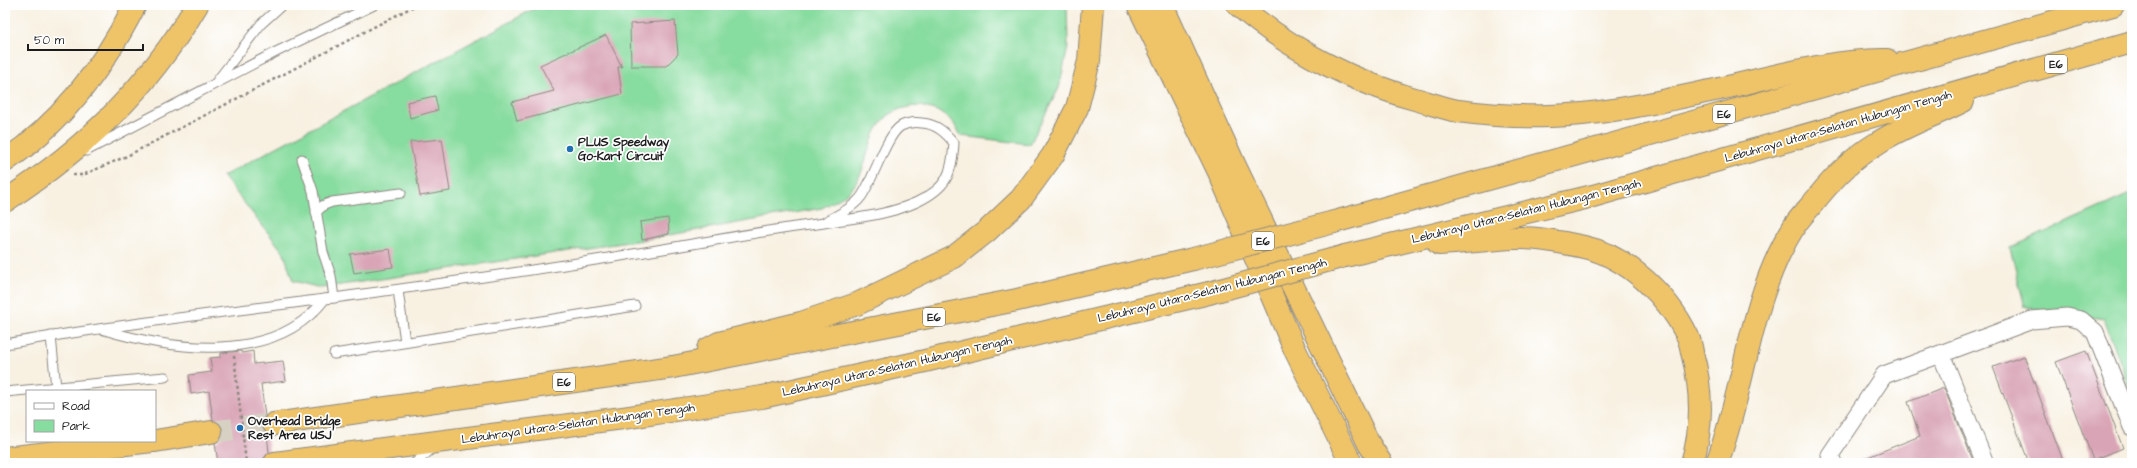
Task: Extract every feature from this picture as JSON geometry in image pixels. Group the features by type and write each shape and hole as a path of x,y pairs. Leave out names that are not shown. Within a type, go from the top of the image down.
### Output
{"highway":[{"path":"5,161 45,130 70,104 97,71 119,36 135,5"},
{"path":"5,201 43,176 114,113 148,77 177,38 197,5"},
{"path":"673,367 719,344 801,323 856,304 954,257 987,232 1020,199 1053,155 1077,108 1089,61 1093,5"},
{"path":"1138,5 1219,172 1295,350 1351,463"},
{"path":"1162,5 1308,320 1369,444 1381,463"},
{"path":"1238,5 1271,31 1333,67 1367,83 1403,96 1456,111 1504,116 1551,116 1594,112 1677,98 1845,62 1877,59 1917,60"},
{"name":"E6","path":"274,424 673,367 1017,300 1193,259 1334,222 2113,5"},
{"name":"Lebuhraya Utara–Selatan Hubungan Tengah","path":"276,463 623,418 762,397 925,361 1209,293 1346,256 1593,196 2132,42"},
{"path":"1717,463 1729,431 1748,347 1760,304 1773,267 1796,225 1844,167 1875,144 1908,125 1947,110 2004,78"},
{"path":"1395,244 1483,242 1516,238 1544,240 1585,247 1616,259 1642,277 1664,301 1688,335 1698,373 1701,412 1692,463"},
{"path":"156,440 211,432"},
{"path":"5,458 143,442"}],"street":[{"path":"1831,459 1884,376 2032,320 2067,317 2081,320 2095,332 2132,427"},
{"path":"1941,354 1985,463"}],"lane":[{"path":"214,85 261,24 282,5"},
{"path":"43,176 72,158 276,52 374,5"},
{"path":"5,344 97,328 398,290 592,262 823,223 887,212 917,202 940,188 950,175 954,143 946,132 930,124 914,122 900,126 891,137 868,187 859,199 823,223"},
{"path":"97,328 144,342 175,346 233,346 266,338 287,330 305,320 329,299 331,276 323,252 309,176 302,159"},
{"path":"316,212 324,205 332,202 401,193"},
{"path":"398,290 405,342"},
{"path":"334,354 635,306"},
{"path":"51,336 56,388"},
{"path":"30,390 165,378"},
{"path":"5,392 26,390"},
{"path":"415,463 439,442"}],"path":[{"path":"43,176 83,175 127,156 416,5"},
{"path":"233,346 246,463"}],"green space":[{"name":"PLUS Speedway Go-Kart Circuit","path":"541,5 1067,5 1068,47 1059,88 1030,144 961,136 951,120 937,111 918,106 900,109 888,116 880,124 874,134 858,180 851,190 841,198 822,208 642,240 321,288 293,281 284,253 223,176"},
{"path":"2132,193 2132,394 2104,319 2025,307 2010,248"}],"building":[{"path":"675,21 678,54 666,66 631,66 630,24"},
{"path":"606,35 622,67 618,67 622,94 517,121 512,102 554,91 540,65"},
{"path":"435,96 438,110 410,118 407,102"},
{"path":"442,139 450,191 420,196 410,142"},
{"path":"668,218 669,234 642,240 640,222"},
{"path":"390,249 393,267 354,273 350,254"},
{"name":"Overhead Bridge Rest Area USJ","path":"241,351 242,353 253,351 254,364 283,361 286,381 261,384 265,416 262,425 267,434 269,452 264,458 263,463 218,463 215,443 222,437 223,430 220,424 213,420 209,391 191,394 189,375 212,372 210,358 221,357 221,353"},
{"path":"2086,351 2123,448 2093,460 2056,362"},
{"path":"2024,356 2064,463 2029,463 1993,367"},
{"path":"1944,388 1974,463 1853,463 1920,436 1908,402"}],"tunnel":[{"path":"211,432 274,424"}],"place":[{"name":"PLUS Speedway Go-Kart Circuit","path":"570,149"},
{"name":"Overhead Bridge Rest Area USJ","path":"240,428"}]}
